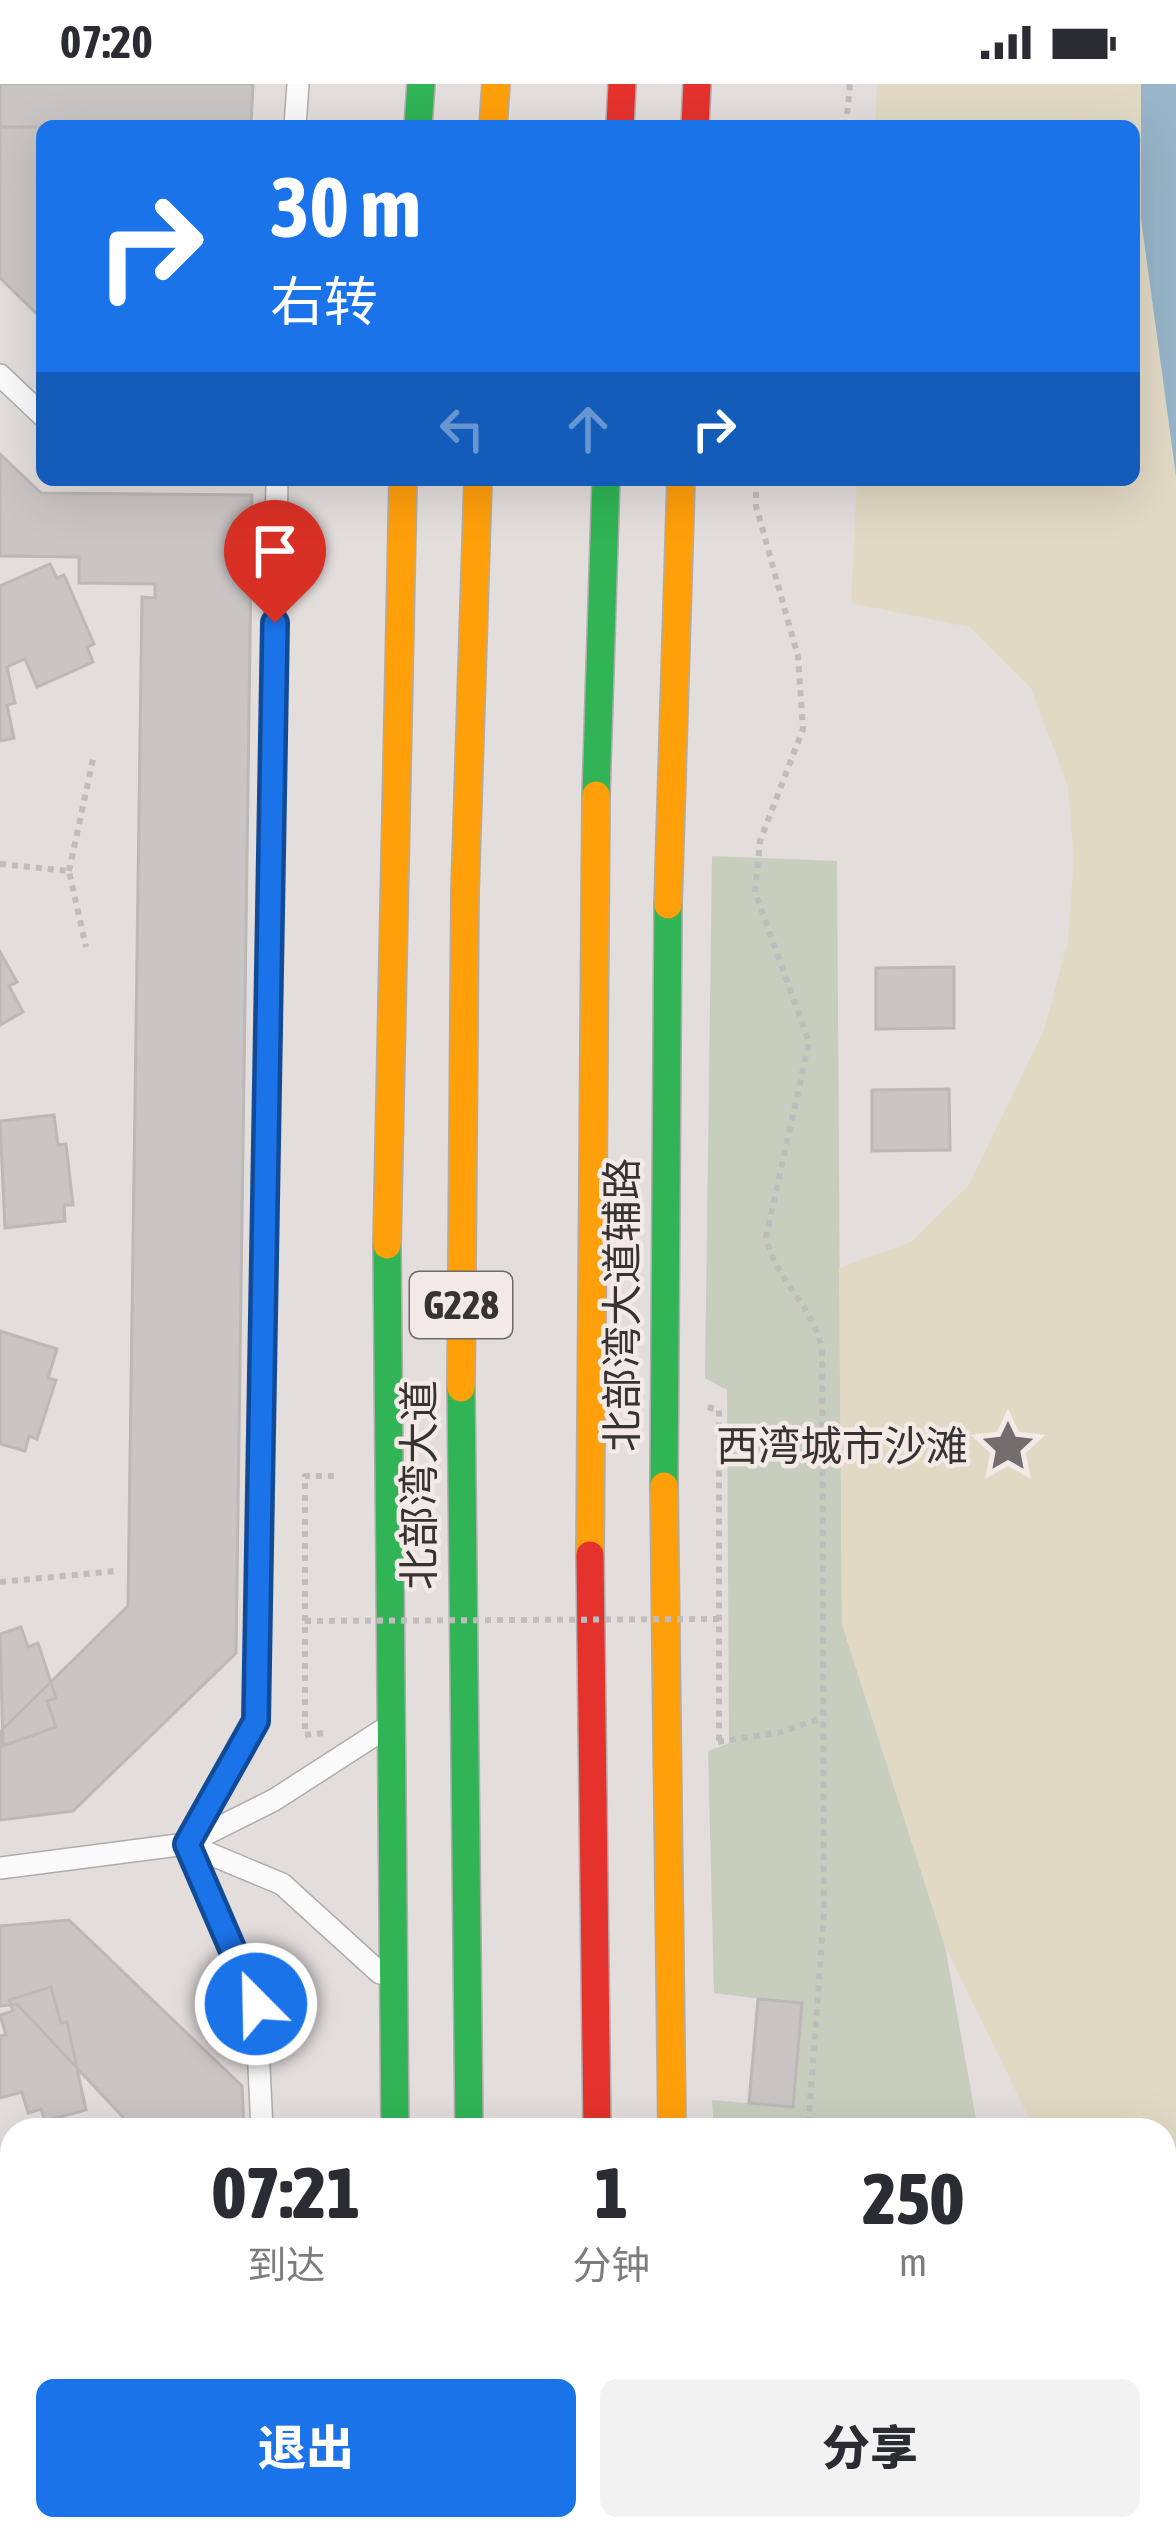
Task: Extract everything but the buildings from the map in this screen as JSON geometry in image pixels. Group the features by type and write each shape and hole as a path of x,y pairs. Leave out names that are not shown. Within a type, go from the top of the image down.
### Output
{"main road":[{"path":"418,120 421,84"},
{"path":"493,120 496,84"},
{"path":"620,120 622,84"},
{"path":"695,120 697,84"},
{"path":"394,2118 386,1727 387,1145 403,486"},
{"name":"北部湾大道","path":"470,2118 461,1726 461,1169 478,486"},
{"path":"597,2118 589,1724 589,1169 606,486"},
{"name":"北部湾大道辅路","path":"672,2118 664,1723 664,1170 681,486"}],"lane":[{"path":"296,120 298,84"},
{"path":"0,375 36,409"},
{"path":"187,1844 256,1721 277,486"},
{"path":"0,1868 187,1844 274,1800 386,1727"},
{"path":"187,1844 282,1884 392,1983"},
{"path":"187,1844 256,2004 261,2118"}],"path":[{"path":"847,120 850,84"},
{"path":"756,486 756,506 799,657 803,729 760,841 755,892 808,1042 766,1237 774,1268 815,1316 822,1349 824,1913 809,2118"},
{"path":"86,947 69,871 93,759"},
{"path":"0,864 69,871"},
{"path":"719,1410 719,1742"},
{"path":"305,1476 305,1735"},
{"path":"0,1582 116,1571"},
{"path":"305,1621 719,1619"},
{"path":"664,1723 719,1742 781,1732 824,1718"}],"green space":[{"path":"712,856 837,861 842,1624 945,1946 976,2118 713,2118 712,2100 792,2107 802,2004 714,1993 708,1751 729,1743 727,1390 705,1378"}],"sand":[{"name":"西湾城市沙滩","path":"877,84 1141,84 1141,219 1176,477 1176,2118 1029,2118 945,1946 842,1624 839,1268 911,1242 969,1185 1044,1030 1068,941 1074,861 1068,787 1031,688 970,627 851,603 857,486 1140,486 1140,120 875,120"}],"water":[{"path":"1141,84 1176,84 1176,476 1141,219"}],"traffic: fast":[{"path":"418,120 421,84"},
{"path":"596,795 606,486"},
{"path":"664,1486 668,905"},
{"path":"387,1245 395,2118"},
{"path":"461,1388 469,2118"}],"traffic: slow":[{"path":"493,120 496,84"},
{"path":"387,1245 403,486"},
{"path":"461,1388 465,892 478,486"},
{"path":"668,905 681,486"},
{"path":"590,1555 596,795"},
{"path":"664,1486 672,2118"}],"traffic: jam":[{"path":"620,120 622,84"},
{"path":"695,120 697,84"},
{"path":"590,1555 597,2118"}],"place":[{"name":"西湾城市沙滩","path":"1008,1446"}],"route":[{"path":"256,2004 187,1844 256,1721 275,623"}]}
